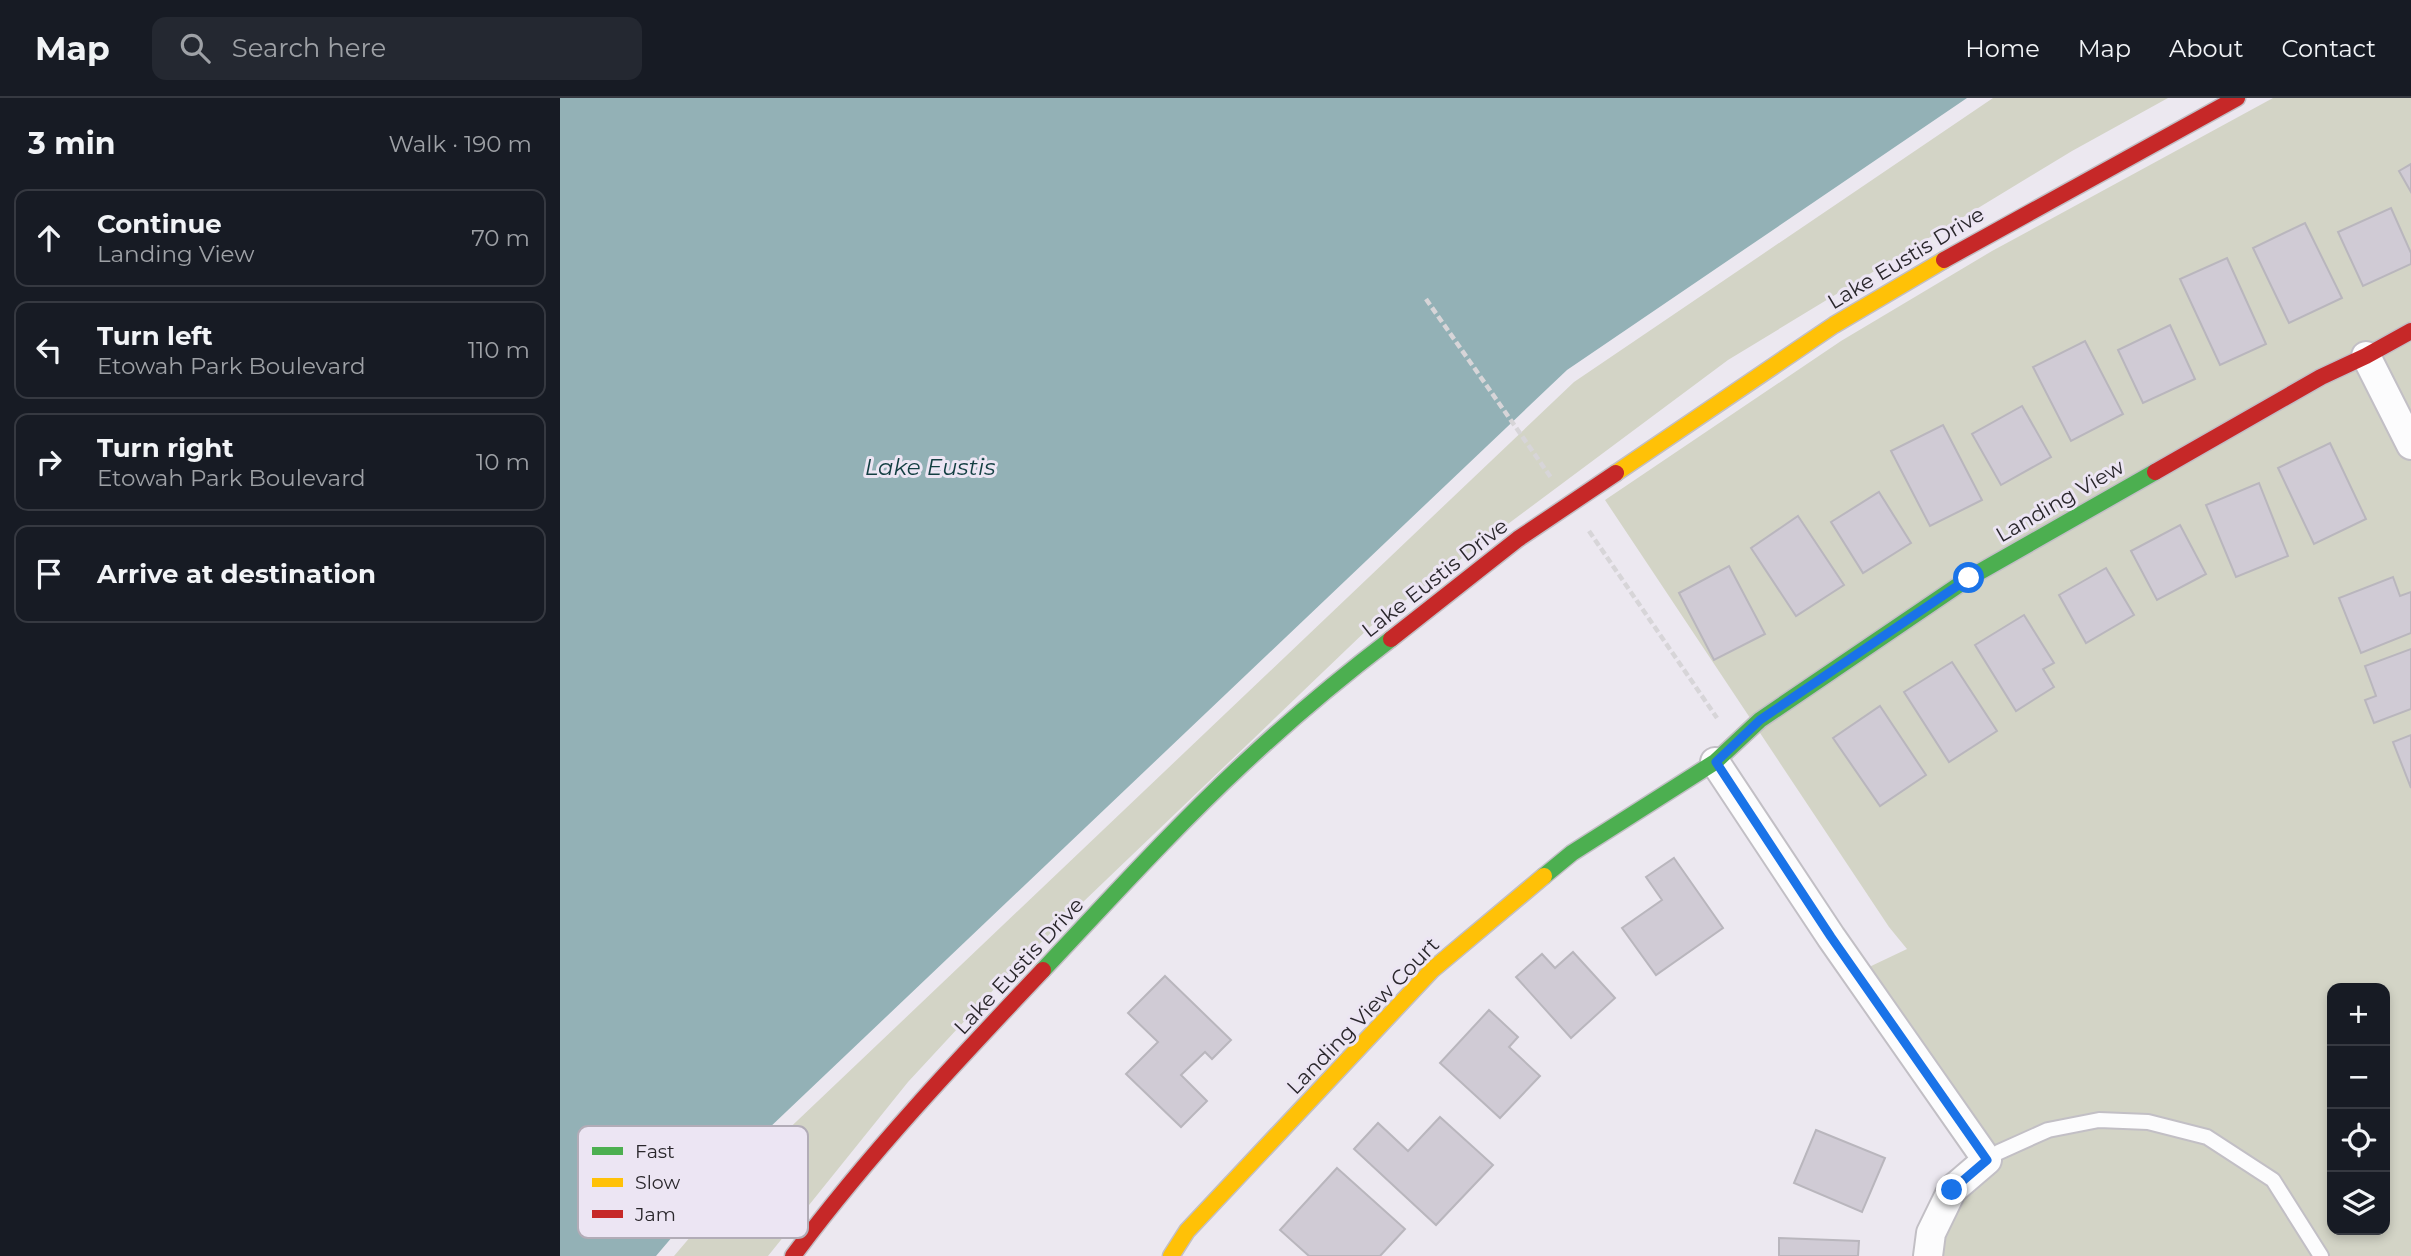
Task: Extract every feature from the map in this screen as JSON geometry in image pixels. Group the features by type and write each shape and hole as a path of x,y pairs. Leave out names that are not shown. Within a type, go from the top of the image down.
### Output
{"street":[{"name":"Lake Eustis Drive","path":"808,1236 831,1205 925,1096 1151,855 1243,764 1328,688 1518,539 1834,325 1985,235 2237,98"},
{"name":"Landing View","path":"1716,762 1760,720 1969,578 2309,384 2411,331"},
{"path":"2366,356 2411,445"},
{"path":"1716,762 1831,937 1987,1160 1952,1190 1931,1233 1928,1256"},
{"name":"Landing View Court","path":"1171,1256 1187,1231 1432,970 1572,853 1716,762"},
{"name":"Lake Eustis Drive","path":"793,1256 806,1238"}],"lane":[{"path":"1987,1160 1998,1152 2048,1130 2099,1121 2148,1122 2207,1137 2273,1180 2321,1256"}],"path":[{"path":"1426,299 1714,711 1721,725 1716,762"}],"shaded area":[{"path":"1993,98 2168,98 2072,151 1728,360 1371,626 1008,974 908,1082 808,1206 808,1126 792,1126 1574,382"},
{"path":"2273,98 2411,98 2411,1256 1922,1256 1979,1154 1867,968 1907,949 1889,927 1605,500 1841,341 1992,251"},
{"path":"689,1238 782,1238 768,1256 674,1256"}],"water":[{"name":"Lake Eustis","path":"560,98 1967,98 1567,370 771,1126 578,1126 578,1238 671,1238 656,1256 560,1256"}],"building":[{"path":"2411,164 2411,192 2399,171"},
{"path":"2391,208 2411,253 2411,264 2363,286 2338,232"},
{"path":"2305,223 2342,298 2289,323 2253,248"},
{"path":"2227,258 2266,344 2220,365 2180,279"},
{"path":"2170,325 2195,379 2143,403 2118,350"},
{"path":"2085,341 2123,414 2071,441 2033,367"},
{"path":"2022,406 2051,457 2001,485 1972,434"},
{"path":"1943,425 1982,500 1930,526 1891,451"},
{"path":"2330,443 2366,519 2314,544 2278,468"},
{"path":"2259,483 2288,556 2236,577 2206,505"},
{"path":"1879,492 1911,543 1863,573 1831,522"},
{"path":"1798,516 1844,585 1796,616 1751,548"},
{"path":"2180,525 2206,574 2157,600 2131,551"},
{"path":"1729,566 1765,634 1714,660 1679,593"},
{"path":"2106,568 2134,615 2086,643 2059,595"},
{"path":"2393,577 2400,596 2411,592 2411,633 2361,653 2339,598"},
{"path":"2024,615 2054,663 2043,669 2054,687 2016,711 1975,645"},
{"path":"2411,649 2411,709 2374,723 2365,700 2376,696 2365,666"},
{"path":"1952,662 1997,731 1949,762 1904,692"},
{"path":"1880,706 1926,775 1880,806 1833,738"},
{"path":"2411,735 2411,788 2393,742"},
{"path":"1674,858 1723,928 1656,975 1622,928 1662,900 1646,877"},
{"path":"1573,952 1615,998 1571,1038 1516,977 1542,954 1555,968"},
{"path":"1165,976 1231,1040 1212,1059 1205,1052 1181,1075 1207,1101 1181,1127 1126,1074 1158,1042 1128,1013"},
{"path":"1489,1010 1518,1037 1509,1047 1540,1076 1500,1118 1440,1063"},
{"path":"1440,1117 1493,1165 1436,1225 1354,1149 1378,1123 1408,1151"},
{"path":"1816,1130 1885,1158 1862,1212 1794,1183"},
{"path":"1337,1168 1405,1229 1380,1256 1309,1256 1280,1230"},
{"path":"1779,1238 1859,1241 1858,1256 1779,1256"}],"traffic: fast":[{"path":"1544,876 1572,853 1715,762 1760,720 1969,578 2155,472"},
{"path":"1043,970 1218,788 1298,715 1391,639"}],"traffic: slow":[{"path":"1616,473 1834,325 1944,260"},
{"path":"1171,1256 1187,1231 1432,970 1544,876"}],"traffic: jam":[{"path":"1944,260 2237,98"},
{"path":"2155,472 2321,377 2411,331"},
{"path":"1391,639 1518,539 1616,473"},
{"path":"808,1236 883,1145 1043,970"},
{"path":"793,1256 807,1238"}],"route":[{"path":"1952,1190 1987,1160 1831,937 1716,762 1760,720 1969,578"}]}
